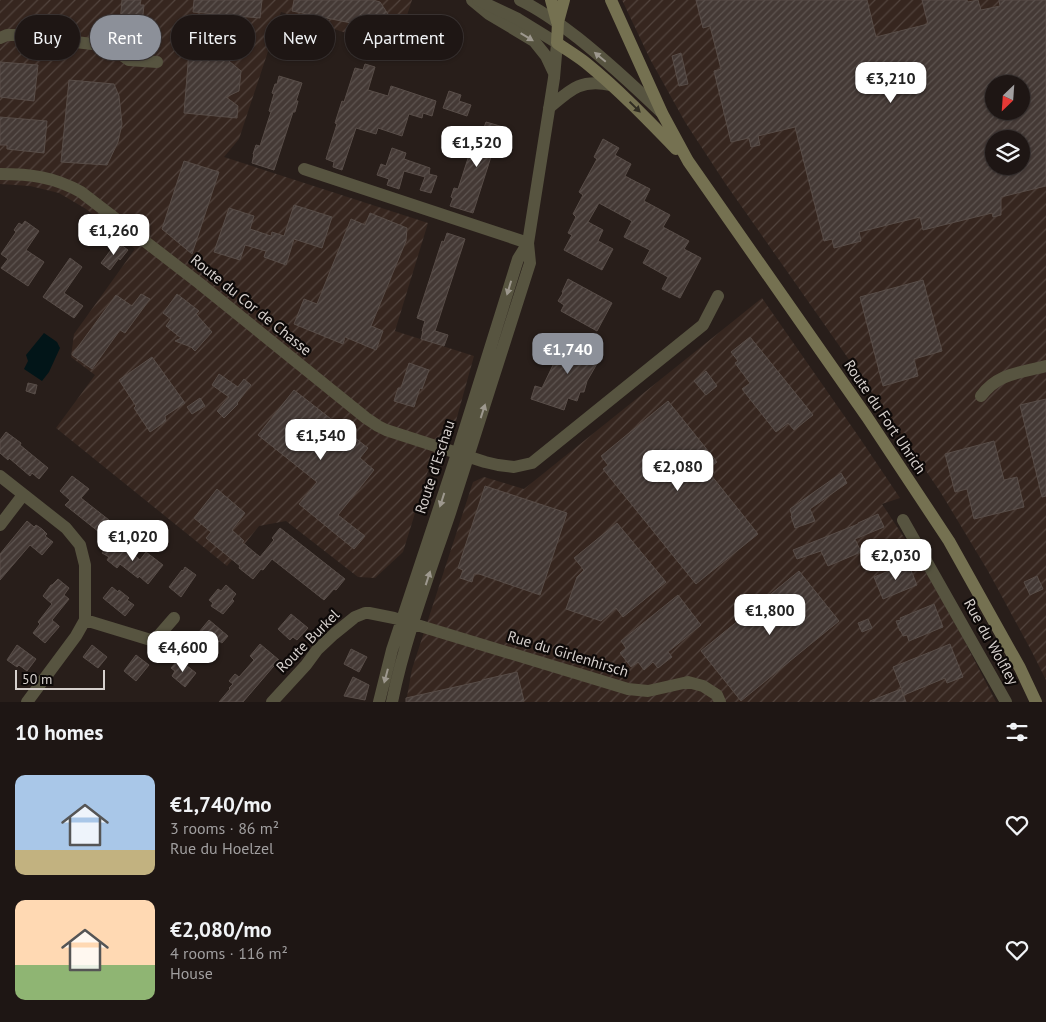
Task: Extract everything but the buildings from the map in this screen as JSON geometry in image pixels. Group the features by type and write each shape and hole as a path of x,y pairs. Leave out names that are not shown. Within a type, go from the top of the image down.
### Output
{"main road":[{"name":"Route d'Eschau","path":"551,0 558,22"},
{"name":"Route d'Eschau","path":"558,43 558,22 564,0"},
{"path":"611,0 662,113"},
{"name":"Route du Fort Uhrich","path":"558,43 586,63 611,85 688,161"},
{"name":"Route du Fort Uhrich","path":"662,113 688,161 862,409 949,541 1020,668 1036,702"}],"street":[{"path":"472,0 489,14 534,41 546,56 554,74"},
{"name":"Route du Fort Uhrich","path":"478,0 518,19 558,43"},
{"name":"Route du Fort Uhrich","path":"520,0 532,5 558,22 627,79 662,113"},
{"path":"0,38 17,34 109,46 129,60 157,62"},
{"name":"Route d'Eschau","path":"392,702 408,622 463,455 518,259 528,243 558,43"},
{"path":"549,108 572,88 592,83 611,85"},
{"path":"304,169 528,243"},
{"name":"Route du Cor de Chasse","path":"0,174 48,178 81,192 372,423 386,430 498,465 514,467 532,463 703,325 718,296"},
{"path":"980,396 1002,377 1046,366"},
{"path":"0,476 66,528 80,545 85,565 85,620 76,636 26,702"},
{"path":"0,524 23,495"},
{"name":"Rue du Wolfley","path":"903,520 1006,702"},
{"name":"Route Burkel","path":"272,702 317,650 360,614 384,615 408,622"},
{"path":"85,620 154,641 174,618"},
{"name":"Route d'Eschau","path":"379,702 392,650 408,622"},
{"name":"Rue du Girlenhirsch","path":"408,622 628,689 648,691 688,682 703,686 717,695 720,702"}],"shaded area":[{"path":"0,0 412,0 407,15 345,15 345,33 335,29 335,15 290,15 281,12 280,15 265,15 265,60 239,139 224,157 428,223 395,331 474,356 454,428 432,458 403,552 375,578 358,577 286,521 259,526 227,566 56,428 95,375 71,357 74,334 135,249 86,209 59,193 30,186 0,184"},
{"path":"622,0 1046,0 1046,680 988,571 941,493 725,183 685,122 650,59"},
{"path":"762,298 900,498 882,504 919,560 996,702 406,702 412,669 473,482 484,477 524,489"},
{"path":"44,333 57,342 60,348 49,372 42,381 24,369 28,361 26,355"}]}
